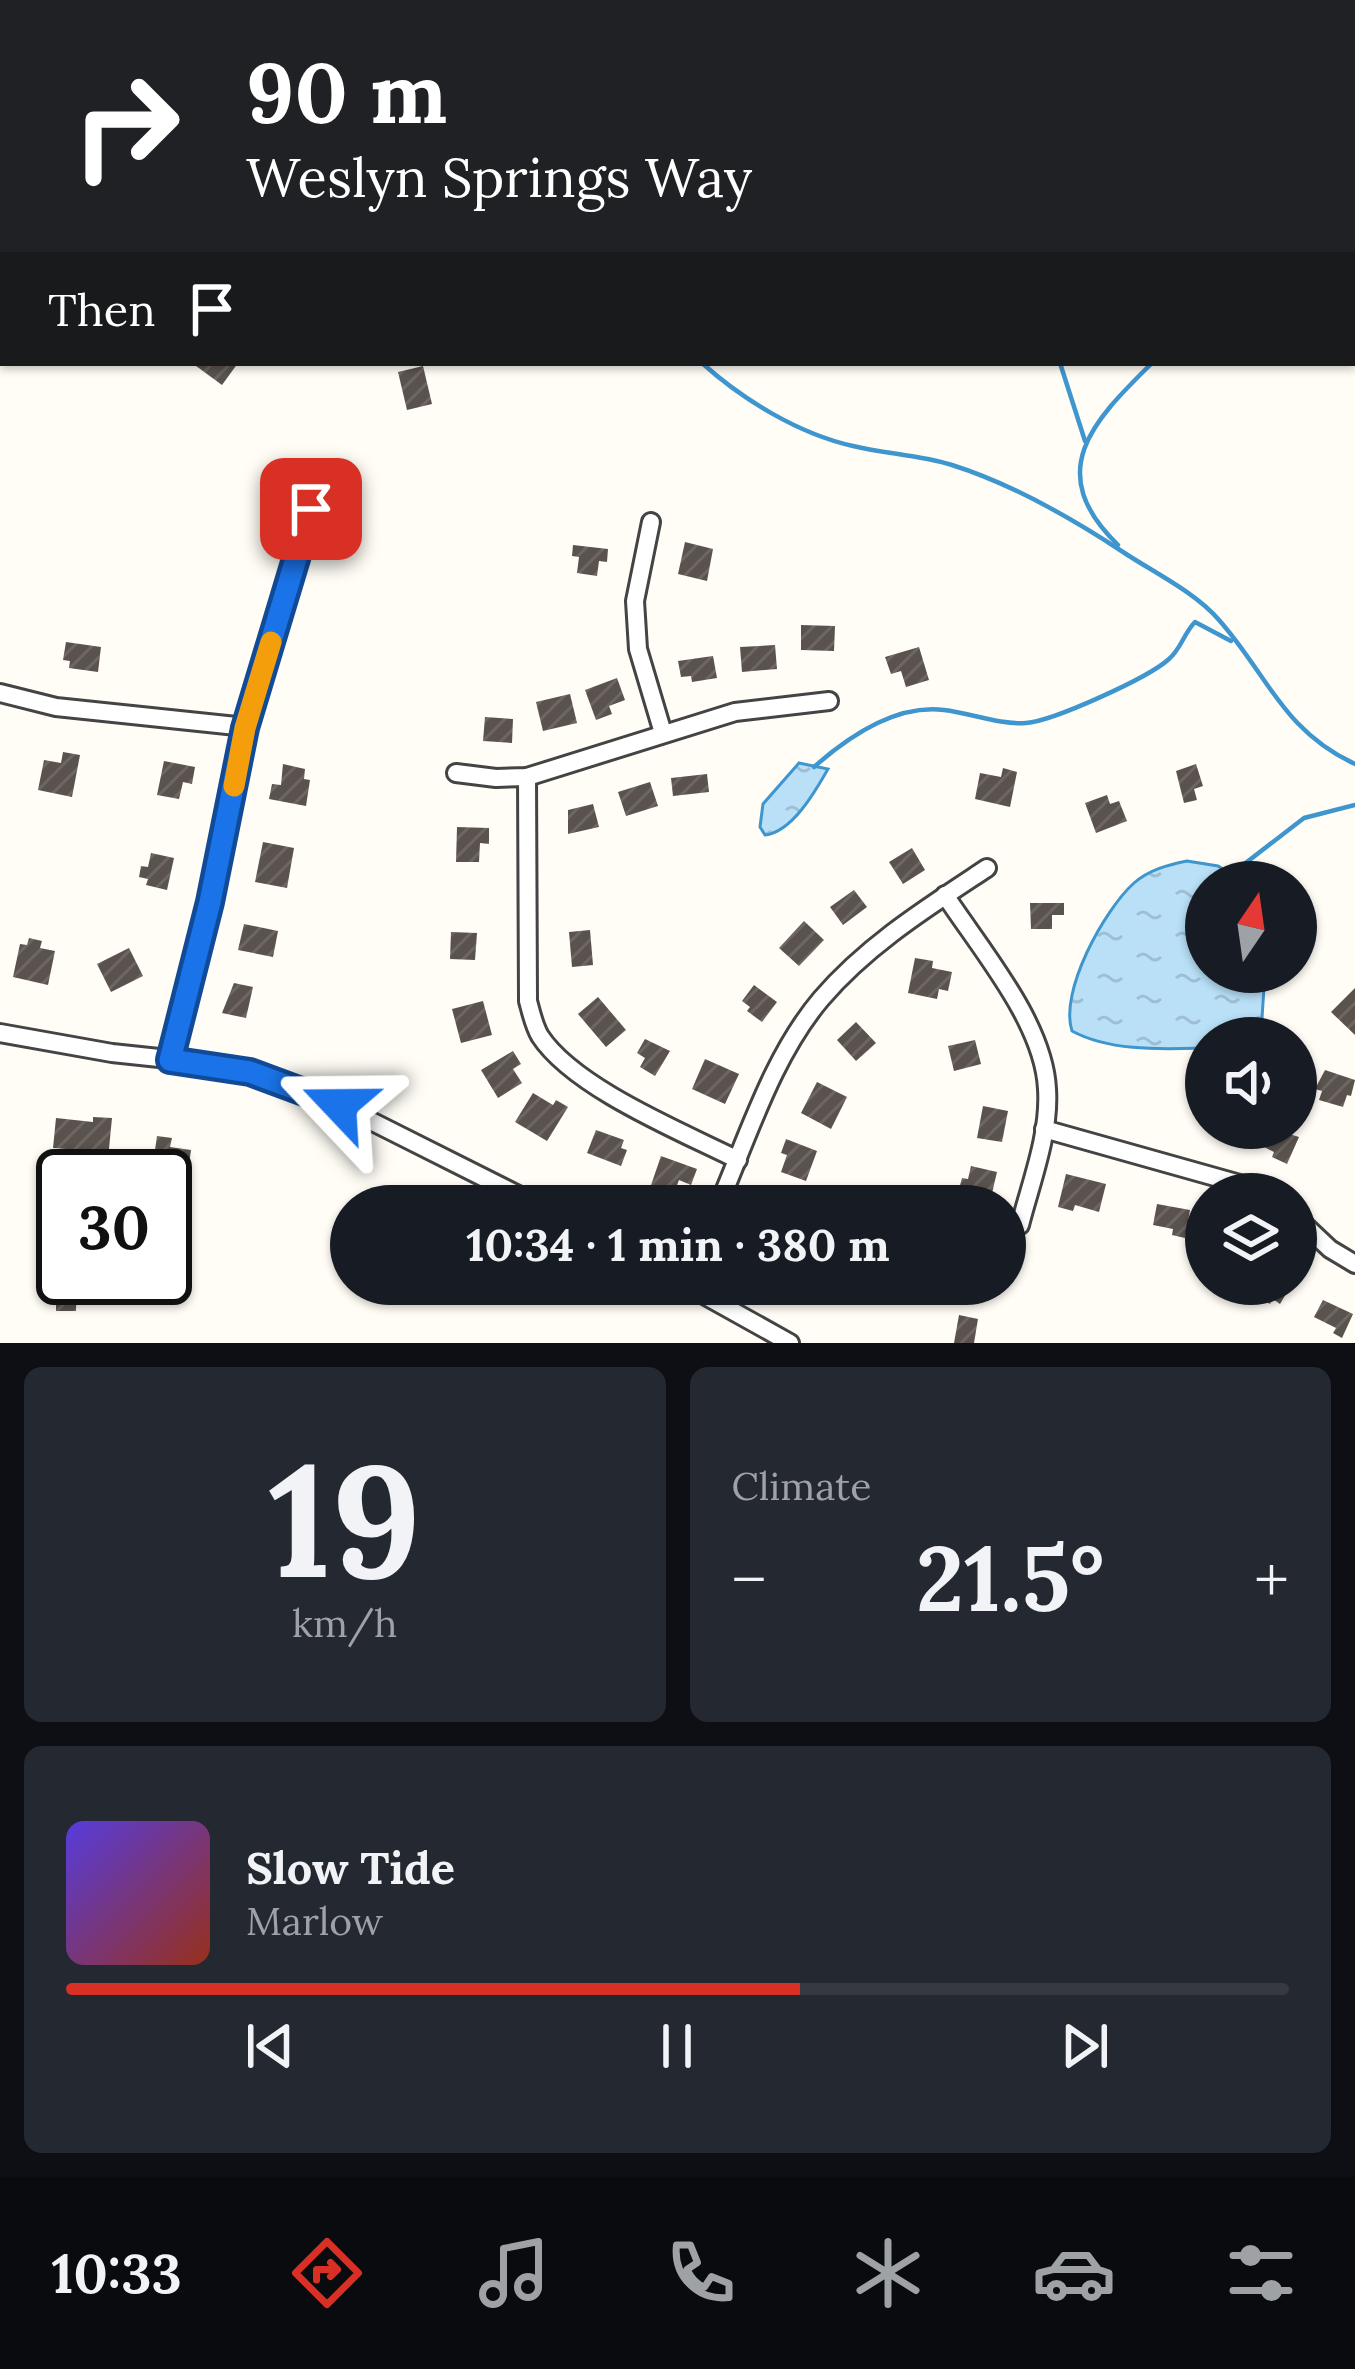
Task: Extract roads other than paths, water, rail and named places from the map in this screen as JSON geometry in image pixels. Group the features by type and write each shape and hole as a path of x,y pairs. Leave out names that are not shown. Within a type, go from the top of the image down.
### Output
{"street":[{"path":"170,1060 210,902 245,728 323,470"},
{"path":"651,522 635,601 638,650 663,734"},
{"path":"0,693 56,707 245,728"},
{"path":"456,773 527,777 735,712 829,701"},
{"path":"527,777 528,1000 539,1034 560,1058 613,1097 738,1160"},
{"path":"727,1185 782,1059 819,1001 868,951 987,868"},
{"path":"945,896 1036,1036 1048,1088 1044,1130 1026,1201"},
{"path":"0,1033 225,1066 317,1094 497,1185"},
{"path":"1044,1130 1200,1173"},
{"path":"1317,1237 1355,1264"},
{"path":"722,1305 790,1343"}],"water":[{"path":"799,763 828,769 793,819 765,835 760,827 763,804"},
{"path":"1185,862 1185,993 1264,993 1262,1017 1185,1017 1185,1048 1120,1046 1072,1031 1072,995 1098,931 1122,896 1140,878"}],"waterway":[{"path":"706,366 754,402 812,433 952,465 1082,526 1198,600 1236,640 1293,718 1330,751 1355,764"},
{"path":"1061,366 1085,441"},
{"path":"1118,545 1095,519 1083,494 1080,471 1095,427 1149,366"},
{"path":"814,767 858,734 908,712 944,710 1016,723 1057,715 1158,667 1173,655 1195,622 1231,641"},
{"path":"1248,861 1304,818 1355,805"}]}
